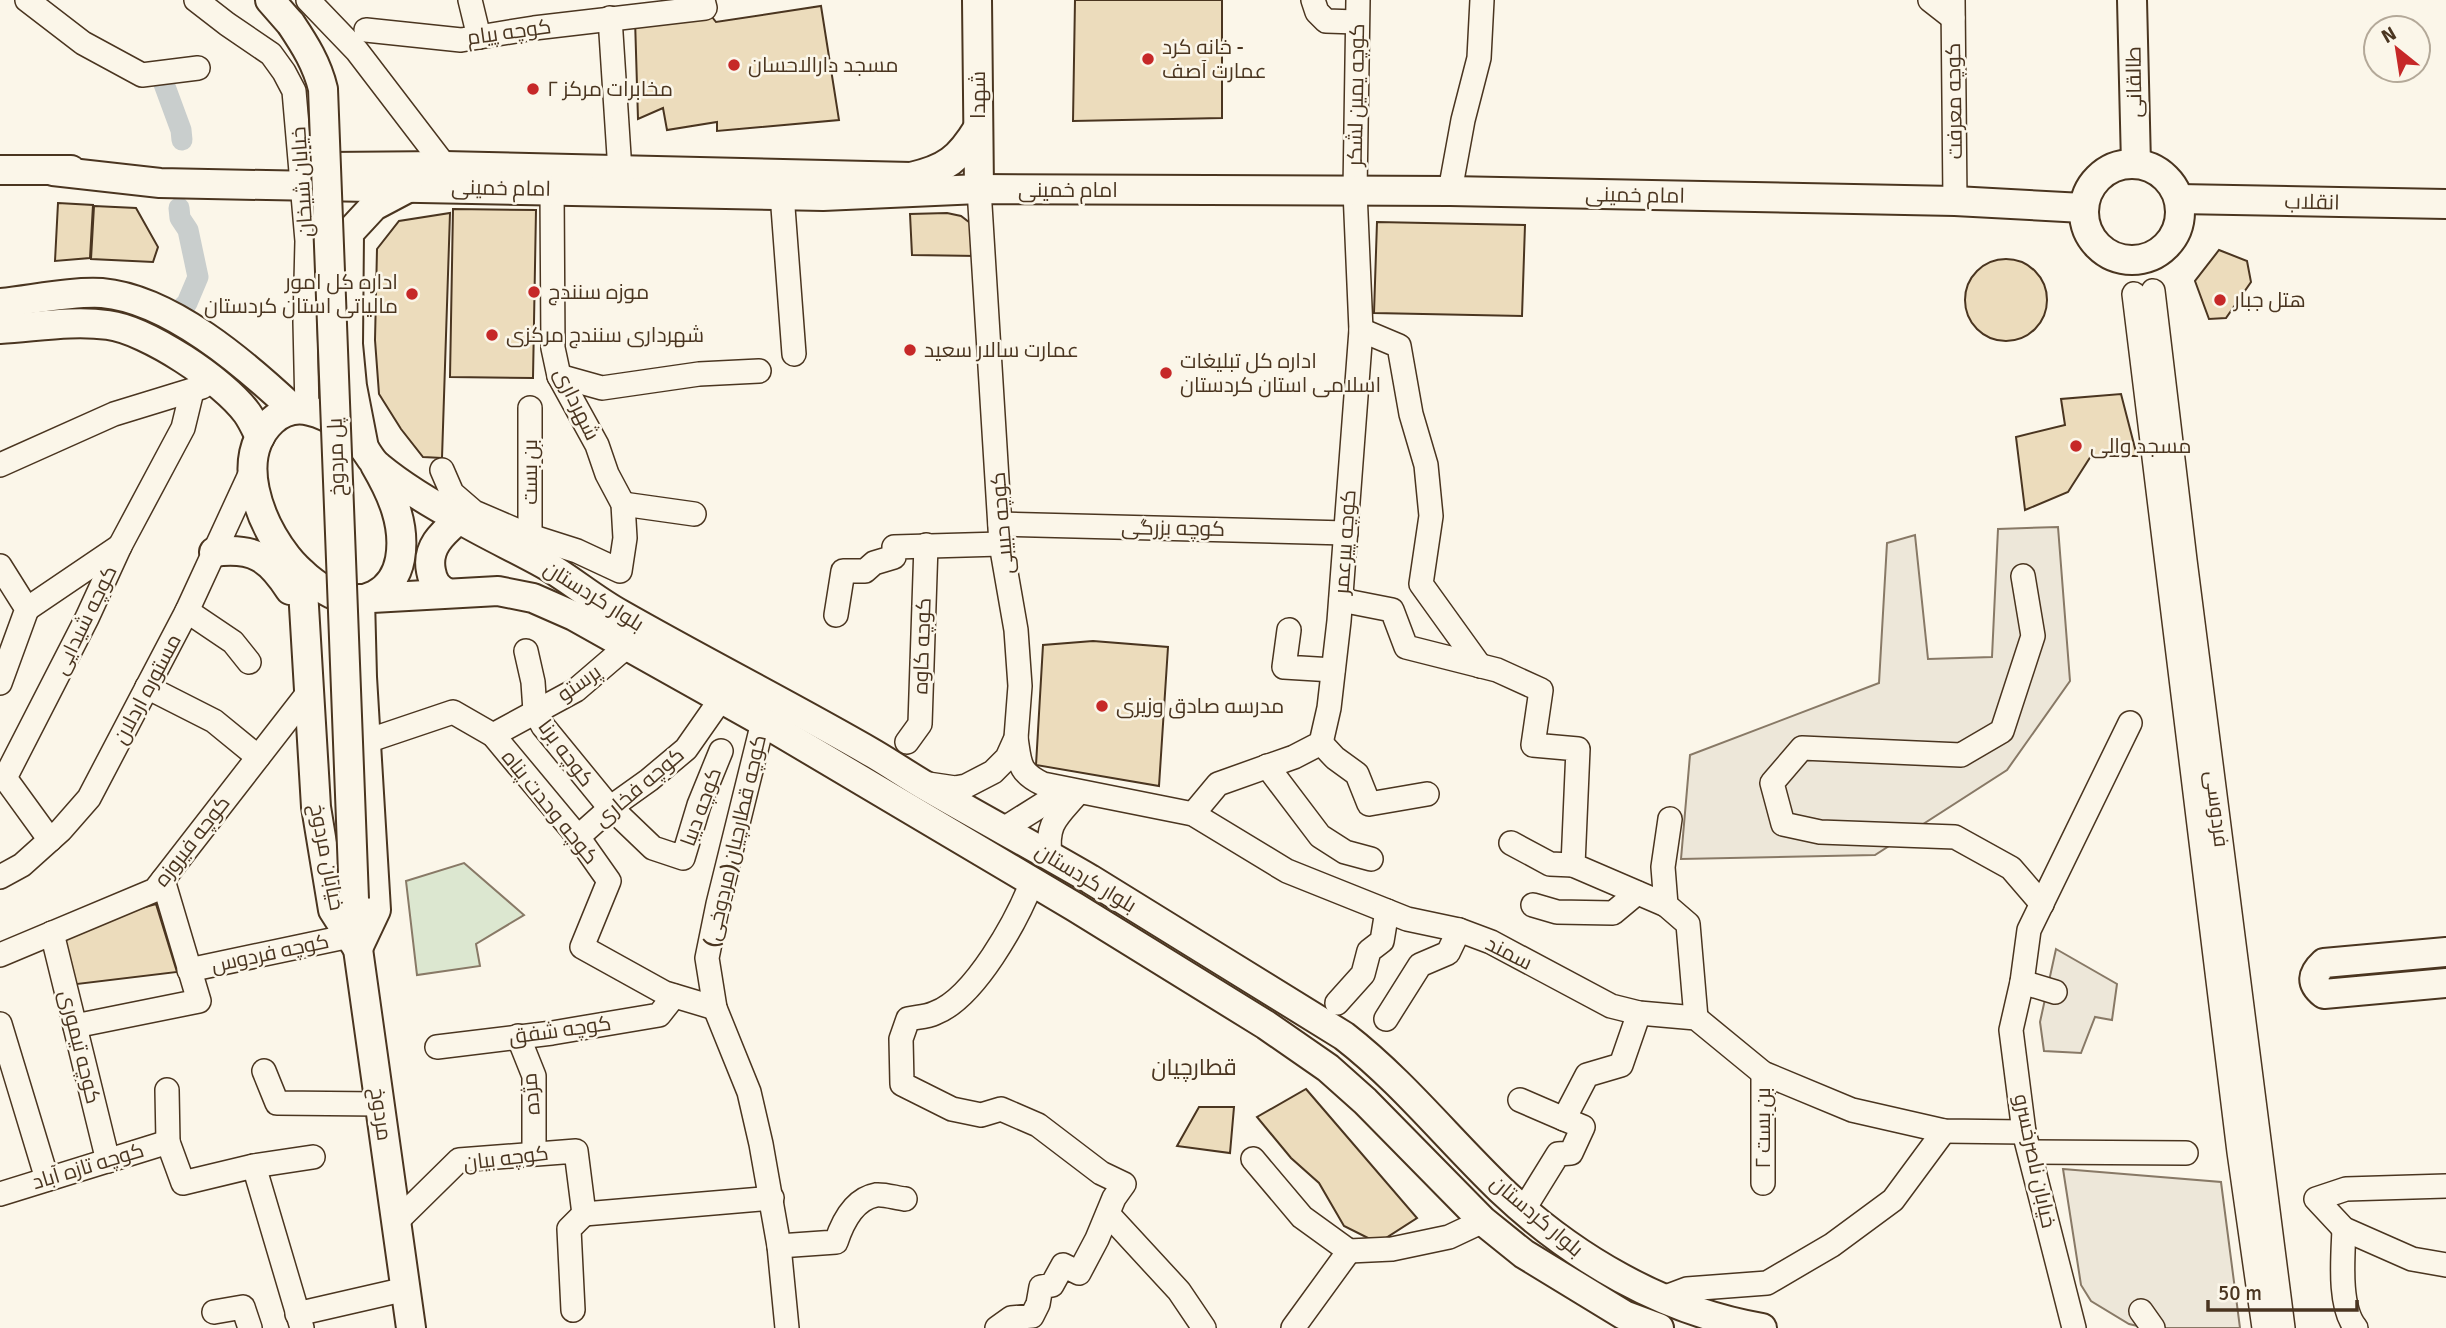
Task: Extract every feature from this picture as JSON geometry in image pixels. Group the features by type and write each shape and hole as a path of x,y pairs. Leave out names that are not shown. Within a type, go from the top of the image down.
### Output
{"main road":[{"name":"شهدا","path":"977,0 979,189"},
{"name":"طالقانی","path":"2132,0 2136,164"},
{"name":"پل مردوخ","path":"272,7 310,52 323,89 354,899"},
{"name":"امام خمینی","path":"0,170 54,171 160,183 445,166 911,177 937,171 949,164 967,146 978,128"},
{"path":"2136,164 2163,174 2173,186 2180,207 2178,228 2171,240 2151,257 2138,260 2111,256 2099,248 2090,237 2083,208 2096,179 2107,170 2136,164"},
{"name":"امام خمینی","path":"302,176 409,187 823,195 979,189 1450,191 1955,201 2083,208"},
{"path":"300,410 273,420 256,446 252,470 258,503 268,526 289,561 332,594 345,599 366,598 382,592 391,583 397,570 401,555 401,538 394,501 369,456 352,386 348,345 349,233 374,206 409,187"},
{"name":"انقلاب","path":"2180,207 2446,204"},
{"name":"انقلاب","path":"2180,207 2446,220"},
{"path":"0,303 100,293 122,296 172,315 251,370 300,410 322,414 337,424 369,456"},
{"path":"0,329 79,323 110,325 142,334 204,387 247,413 260,437"},
{"name":"بلوار کردستان","path":"369,456 459,519 546,565 615,612 864,748 920,783 1050,856 1344,1036 1387,1073 1502,1190 1543,1226 1620,1280 1692,1311 1762,1328"},
{"path":"447,593 438,588 432,578 431,553 436,541 459,519"},
{"path":"214,552 236,549 257,555 277,572 304,613"},
{"name":"خیابان مردوخ","path":"302,573 316,807 333,910 354,943 376,910 362,677 366,598"},
{"name":"بلوار کردستان","path":"366,598 498,591 533,598 574,616 762,722 1266,1025 1328,1068 1365,1101 1483,1221 1524,1254 1624,1315 1659,1328"},
{"name":"مردوخ","path":"354,899 354,943 411,1328"},
{"path":"2446,951 2325,962 2318,969 2314,982 2324,995 2446,983"}],"street":[{"path":"27,0 83,43 142,75 198,68"},
{"name":"خیابان شیخان","path":"196,0 271,54 293,91 307,241 300,410"},
{"path":"308,0 357,51 445,166"},
{"path":"470,0 479,37"},
{"name":"کوچه پیام","path":"366,30 461,40 610,18 705,8 703,0"},
{"path":"1313,0 1317,12 1326,21 1357,11"},
{"path":"1450,191 1463,120 1479,58 1482,0"},
{"path":"1930,0 1953,9"},
{"name":"کوچه معرفت","path":"1953,9 1955,201"},
{"name":"کوچه یمین لشکر","path":"1355,191 1357,11"},
{"path":"610,18 620,171"},
{"name":"شهرداری","path":"530,536 577,551 620,571 625,538 623,504 607,474 597,445 559,376 552,348 552,189"},
{"name":"کوچه حبیبی","path":"920,783 955,788 966,786 993,772 1007,758 1016,738 1020,686 1016,630 1001,534 979,189"},
{"name":"کوچه پیرعمر","path":"1321,743 1329,708 1341,600 1361,330 1355,191"},
{"path":"782,194 794,354"},
{"name":"فردوسی","path":"2264,1328 2237,1138 2143,293 2185,560 2284,1328"},
{"path":"1361,330 1399,346 1411,414 1426,465 1431,516 1421,584 1480,666"},
{"path":"559,376 602,388 699,374 759,371"},
{"path":"0,465 114,414 204,387"},
{"name":"کوچه شیدایی","path":"50,840 5,778 88,618 120,546 204,387"},
{"name":"بن بست","path":"530,408 530,536"},
{"name":"مستوره اردلان","path":"0,877 22,865 50,840 89,798 187,611 252,470"},
{"path":"442,470 452,493 474,512 530,536"},
{"path":"623,504 694,514"},
{"name":"کوچه بزرگی","path":"836,615 843,571 865,571 874,563 894,556 894,547 1001,534 1346,533"},
{"name":"کوچه کاوه","path":"907,742 920,724 926,545"},
{"path":"0,683 27,609 120,546"},
{"path":"0,566 27,609"},
{"path":"2023,576 2033,636 2002,731 1961,755 1802,748 1772,783 1783,824 1820,832 1955,837 2011,868 2042,904"},
{"path":"1341,600 1392,610 1406,647 1497,670 1541,690 1533,745 1578,749 1573,866"},
{"path":"187,611 233,642 249,662"},
{"path":"1289,630 1284,667 1334,670"},
{"name":"پرستو","path":"493,735 576,690 626,647"},
{"name":"کوچه برنا","path":"526,651 533,682 535,711 543,726 611,808"},
{"path":"147,687 214,721 258,757"},
{"name":"کوچه فیروزه","path":"0,955 155,890 308,693"},
{"name":"کوچه فخاری","path":"578,837 686,749 721,699"},
{"name":"کوچه وحدت پناه","path":"367,741 453,712 493,735 578,837 608,881 582,947 664,993 715,1007"},
{"name":"کوچه قطارچیان(مردوخی)","path":"762,722 707,958 715,1007 749,1092 772,1198 787,1328"},
{"name":"خیابان ناصرخسرو","path":"2074,1328 2027,1142 2011,1030 2022,982 2029,930 2130,723"},
{"path":"697,734 751,767"},
{"name":"سمند","path":"1016,738 1020,762 1027,777 1043,784 1193,814 1287,871 1407,919 1459,930 1491,942 1611,1006 1639,1013 1696,1018"},
{"path":"1193,814 1218,784 1294,757 1321,743 1335,758 1357,774 1369,804 1427,794"},
{"name":"کوچه دیبا","path":"611,808 653,848 682,858 699,805 721,751"},
{"path":"1267,766 1320,836 1345,852 1371,859"},
{"path":"1002,830 1045,803 1060,800 1081,790"},
{"path":"1050,856 1047,837 1053,821 1081,790"},
{"path":"1666,905 1663,867 1670,819"},
{"path":"1511,843 1550,864 1573,866 1666,905 1688,924 1696,1018 1763,1073 1852,1110 1944,1131 2027,1142 2186,1153"},
{"path":"75,1026 199,1001 163,880"},
{"path":"997,1328 1011,1318 1032,1316 1038,1304 1041,1287 1052,1285 1063,1265 1079,1273 1114,1198 1124,1184 1101,1173 1038,1125 1001,1109 981,1115 952,1109 902,1084 901,1039 908,1019 936,1013 961,995 1002,942 1018,915 1032,882"},
{"path":"1533,905 1557,912 1613,913 1637,892"},
{"path":"1336,1003 1363,974 1369,951 1382,941 1387,911"},
{"path":"1386,1019 1420,965 1448,953 1459,930"},
{"name":"کوچه تیموری","path":"52,933 108,1161"},
{"name":"کوچه فردوس","path":"190,970 354,943"},
{"path":"2022,982 2056,992"},
{"name":"کوچه شفق","path":"437,1047 552,1033 659,1015 674,996"},
{"path":"1524,1209 1558,1154 1571,1153 1573,1123 1587,1075 1620,1065 1639,1013"},
{"path":"0,1024 47,1179"},
{"name":"مژده","path":"518,1037 534,1076 534,1153"},
{"path":"264,1070 277,1103 379,1104"},
{"name":"بن بست ۲","path":"1763,1073 1763,1184"},
{"path":"167,1090 168,1142"},
{"path":"1520,1100 1573,1123"},
{"path":"1663,1297 1687,1289 1767,1283 1832,1245 1893,1200 1944,1131"},
{"name":"کوچه تازه آباد","path":"0,1194 168,1142 183,1183 254,1166 313,1157"},
{"name":"کوچه بیان","path":"396,1222 458,1160 576,1151 584,1214"},
{"path":"1253,1160 1302,1217 1349,1251 1392,1249 1449,1237 1483,1221"},
{"path":"254,1166 300,1321 406,1289"},
{"path":"2446,1186 2346,1189 2316,1199 2344,1229 2412,1259 2446,1265"},
{"path":"779,1246 836,1242 842,1225 855,1206 875,1195 905,1199"},
{"path":"573,1310 569,1229 584,1214 772,1198"},
{"path":"1108,1214 1179,1291 1204,1328"},
{"path":"2344,1229 2343,1283 2350,1321 2356,1328"},
{"path":"1293,1328 1349,1251"},
{"path":"214,1312 243,1307 250,1328"}],"green space":[{"path":"464,863 524,915 476,944 480,966 417,975 406,881"}],"shaded area":[{"path":"2058,527 2070,681 2007,770 1875,855 1681,859 1690,755 1879,683 1887,543 1915,535 1928,659 1992,657 1998,529"},
{"path":"2056,949 2117,984 2112,1020 2095,1017 2081,1053 2044,1051 2040,1022"},
{"path":"2063,1169 2221,1182 2240,1328 2146,1328 2129,1324 2091,1301 2081,1285"}],"building":[{"name":"خانه کرد - عمارت آصف","path":"1075,0 1222,0 1222,118 1073,121"},
{"name":"مسجد دارالاحسان","path":"821,6 839,120 717,131 717,122 667,130 663,108 638,119 635,19 705,8 716,22"},
{"path":"58,203 93,205 90,258 55,261"},
{"path":"94,206 136,208 158,247 153,262 91,259"},
{"name":"شهرداری سنندج مرکزی","path":"453,209 536,210 533,378 450,377"},
{"name":"اداره کل امور مالیاتی استان کردستان","path":"450,213 442,458 423,457 379,394 375,340 377,249 399,221"},
{"path":"947,213 961,216 978,229 977,256 912,255 910,214"},
{"path":"1377,222 1525,225 1522,316 1374,313"},
{"name":"هتل جبار","path":"2219,250 2247,261 2251,282 2226,318 2209,319 2195,281"},
{"path":"2006,259 2022,263 2035,271 2043,284 2047,300 2043,316 2035,329 2022,337 2006,341 1990,337 1977,329 1969,316 1965,300 1969,284 1977,271 1990,263"},
{"name":"مسجد والی","path":"2121,394 2137,456 2091,456 2068,492 2025,510 2016,437 2065,425 2061,399"},
{"name":"مدرسه صادق وزیری","path":"1093,641 1168,647 1159,786 1036,765 1043,645"},
{"path":"156,904 177,972 69,985 52,933"},
{"path":"1306,1089 1417,1218 1378,1243 1344,1226 1319,1183 1291,1158 1257,1117"},
{"path":"1199,1107 1234,1107 1230,1153 1177,1146"}],"waterway":[{"path":"160,73 181,130 182,140"},
{"path":"179,208 180,218 188,230 198,277 187,303 179,311"}],"place":[{"name":"خانه کرد - عمارت آصف","path":"1148,59"},
{"name":"مسجد دارالاحسان","path":"734,65"},
{"name":"مخابرات مرکز ۲","path":"533,89"},
{"name":"موزه سنندج","path":"534,292"},
{"name":"اداره کل امور مالیاتی استان کردستان","path":"412,294"},
{"name":"هتل جبار","path":"2220,300"},
{"name":"شهرداری سنندج مرکزی","path":"492,335"},
{"name":"عمارت سالار سعید","path":"910,350"},
{"name":"اداره کل تبلیغات اسلامی استان کردستان","path":"1166,373"},
{"name":"مسجد والی","path":"2076,446"},
{"name":"مدرسه صادق وزیری","path":"1102,706"}],"district":[{"name":"قطارچیان","path":"1194,1067"}]}
